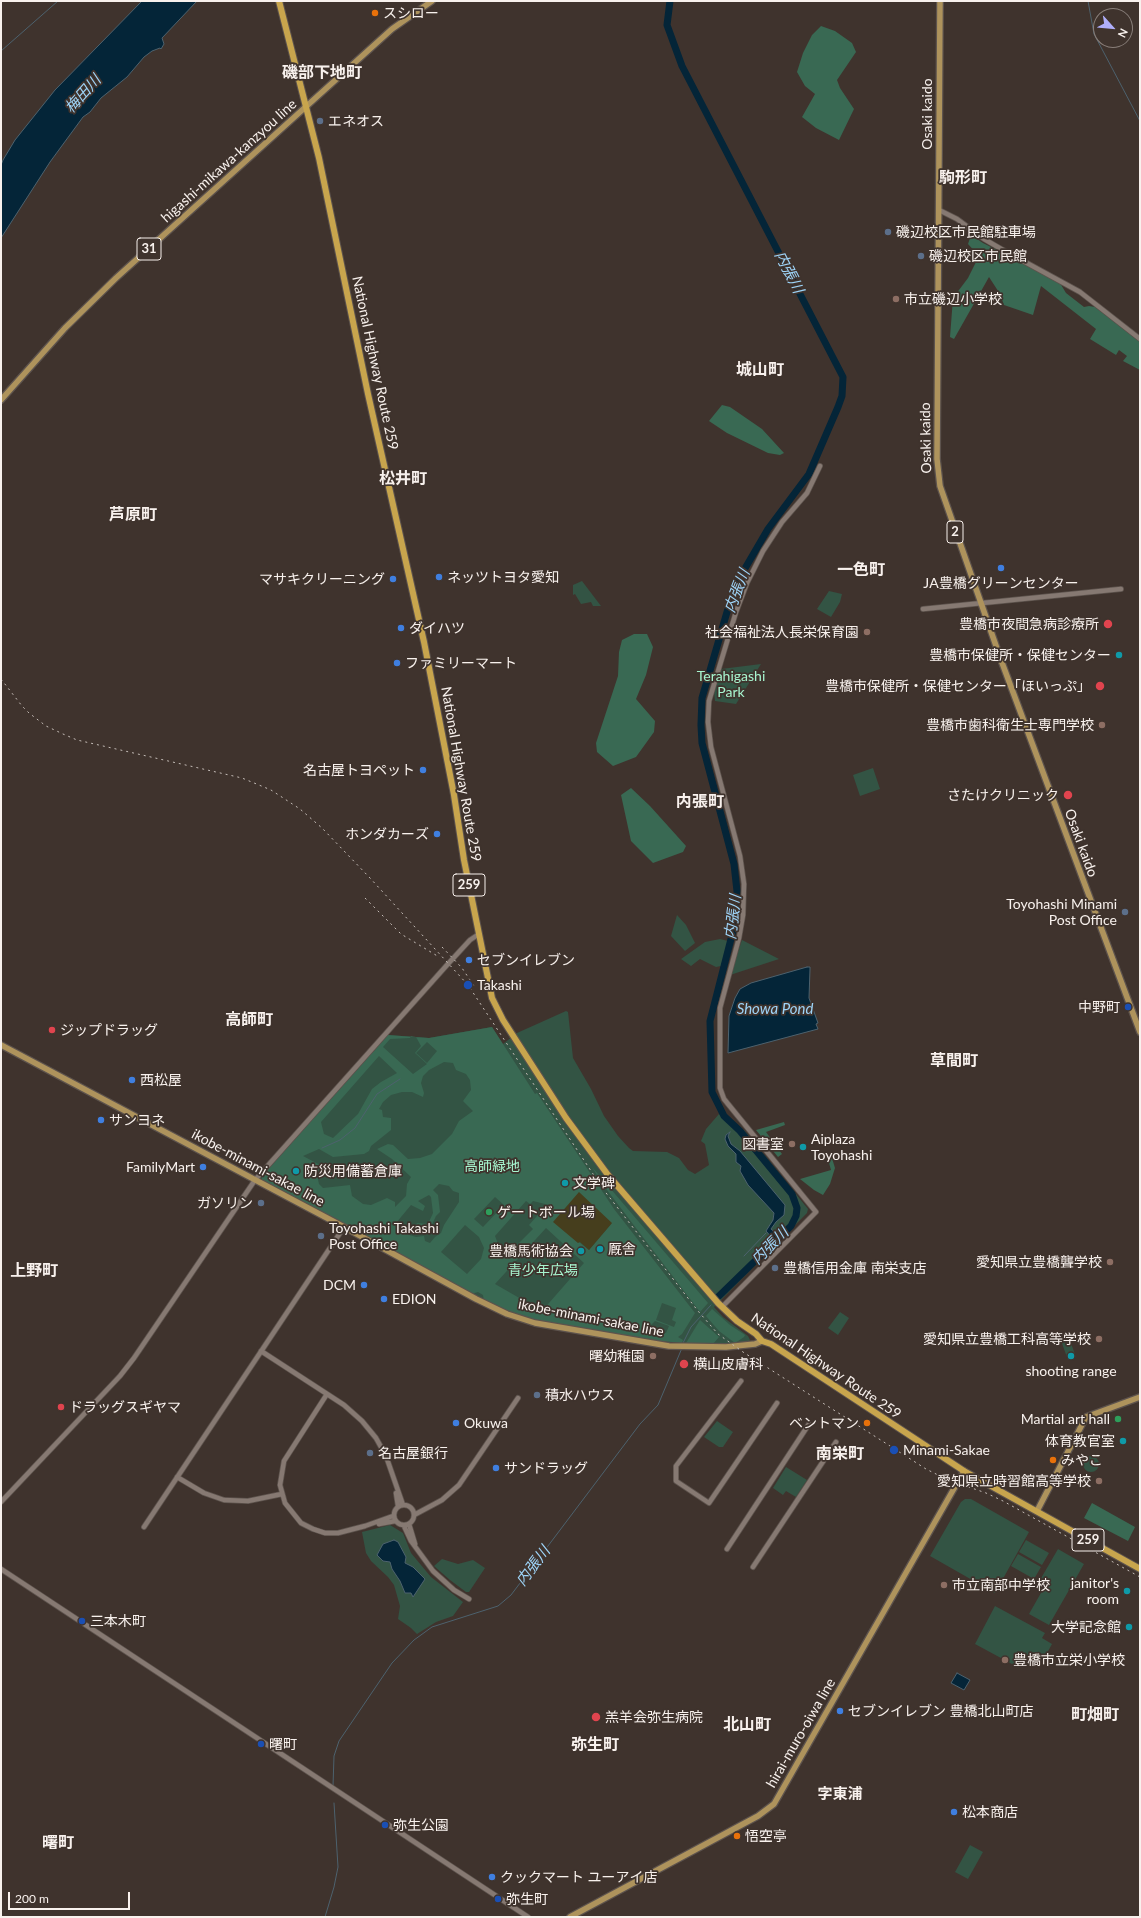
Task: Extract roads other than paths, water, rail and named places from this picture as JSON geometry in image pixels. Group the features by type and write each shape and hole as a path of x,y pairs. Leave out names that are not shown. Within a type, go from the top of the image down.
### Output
{"highway":[{"name":"National Highway Route 259","path":"279,1 319,158 368,394 424,642 454,795 464,860 492,998 511,1034 566,1118 608,1175 722,1307 762,1341 771,1344 964,1471 1140,1569"}],"main road":[{"name":"higashi-mikawa-kanzyou line","path":"1,400 65,328 116,278 392,29 432,1"},
{"name":"Osaki kaido","path":"940,1 938,116 939,210 937,469 940,486 980,604 1140,1032"},
{"name":"ikobe-minami-sakae line","path":"1,1045 344,1227 476,1300 520,1319 590,1333 682,1347 726,1347 755,1344 762,1341"},
{"path":"1037,1511 1086,1417 1140,1397"},
{"name":"hirai-muro-oiwa line","path":"570,1917 758,1816 774,1804 964,1471"}],"street":[{"path":"939,210 957,219 1003,250 1080,292 1140,340"},
{"path":"722,1307 816,1212 724,1099 720,1088 720,1008 739,938 743,916 744,891 740,856 711,747 708,722 709,701 746,583 763,551 782,522 807,493 820,466"},
{"path":"923,609 1121,589"},
{"path":"1,1502 120,1376 134,1358 255,1180 470,940 479,934"},
{"path":"144,1527 344,1227"},
{"path":"261,1351 328,1394 354,1413 369,1429 386,1456 401,1506"},
{"path":"741,1381 676,1466 676,1481 709,1503 777,1403"},
{"path":"328,1394 284,1461 280,1478 282,1494 292,1513 301,1522 313,1529 332,1533 395,1521 406,1525 417,1548 433,1571 454,1590 469,1599"},
{"path":"414,1515 437,1502 459,1485 518,1398"},
{"path":"727,1549 810,1424"},
{"path":"753,1567 836,1442"},
{"path":"177,1477 204,1493 224,1500 248,1501 282,1494"},
{"path":"395,1521 393,1516 394,1510 401,1506 412,1509 437,1502"},
{"path":"406,1525 413,1520 414,1515 412,1509"},
{"path":"365,1526 393,1516"},
{"path":"1,1569 528,1917"}],"water":[{"name":"梅田川","path":"142,1 197,1 162,38 164,44 161,49 152,51 144,57 127,77 101,98 90,112 83,117 50,162 1,238 1,165 3,160 15,140 55,90"},
{"name":"Showa Pond","path":"810,967 809,998 818,1023 816,1024 818,1029 728,1053 729,1016 735,998 740,989 751,983"},
{"path":"730,1132 728,1136 731,1144 740,1151 785,1205 784,1215 771,1229 778,1235 773,1239 766,1231 773,1220 774,1213 748,1185 740,1171 741,1166 736,1162 736,1154 728,1146 725,1139 726,1135"},
{"path":"394,1540 398,1542 406,1557 405,1563 413,1567 425,1579 413,1597 411,1593 405,1593 400,1581 392,1569 390,1562 383,1561 377,1555 383,1544"},
{"path":"957,1673 970,1680 964,1690 951,1683"}],"waterway":[{"path":"1,51 58,1"},
{"name":"内張川","path":"670,1 667,25 682,66 843,377 842,396 809,474 768,529 740,577 727,612 702,698 702,743 734,864 737,891 733,931 710,1021 712,1092 724,1116 740,1131 792,1194 797,1208 796,1216 791,1226 719,1296"},
{"path":"1088,1 1094,34 1140,121"},
{"path":"322,1148 340,1140 355,1128 377,1094 400,1079"},
{"path":"744,1256 766,1233"},
{"name":"内張川","path":"683,1343 691,1327 711,1305"},
{"name":"内張川","path":"333,1786 334,1756 339,1741 392,1663 414,1640 432,1627 498,1606 511,1595 640,1424 658,1405 682,1348"},
{"path":"325,1917 338,1867 334,1803"}],"railway":[{"path":"1,679 29,713 46,726 63,734 77,740 242,778 271,790 300,809 322,828 370,878 468,985 603,1189 698,1311 718,1334 743,1352 926,1469 946,1479 986,1493 1003,1501 1140,1577"},
{"path":"365,898 401,934 439,957"},
{"path":"442,947 462,968 474,986"}],"place":[{"name":"スシロー","path":"375,13"},
{"name":"エネオス","path":"320,121"},
{"name":"磯辺校区市民館駐車場","path":"888,232"},
{"name":"磯辺校区市民館","path":"921,256"},
{"name":"市立磯辺小学校","path":"896,299"},
{"name":"JA豊橋グリーンセンター","path":"1001,568"},
{"name":"ネッツトヨタ愛知","path":"439,577"},
{"name":"マサキクリーニング","path":"393,579"},
{"name":"豊橋市夜間急病診療所","path":"1108,624"},
{"name":"ダイハツ","path":"401,628"},
{"name":"社会福祉法人長栄保育園","path":"867,632"},
{"name":"豊橋市保健所・保健センター","path":"1119,655"},
{"name":"ファミリーマート","path":"397,663"},
{"name":"豊橋市保健所・保健センター「ほいっぷ」","path":"1100,686"},
{"name":"豊橋市歯科衛生士専門学校","path":"1102,725"},
{"name":"名古屋トヨペット","path":"423,770"},
{"name":"さたけクリニック","path":"1068,795"},
{"name":"ホンダカーズ","path":"437,834"},
{"name":"Toyohashi Minami Post Office","path":"1125,912"},
{"name":"セブンイレブン","path":"469,960"},
{"name":"Takashi","path":"468,985"},
{"name":"中野町","path":"1128,1007"},
{"name":"ジップドラッグ","path":"52,1030"},
{"name":"西松屋","path":"132,1080"},
{"name":"サンヨネ","path":"101,1120"},
{"name":"図書室","path":"792,1144"},
{"name":"Aiplaza Toyohashi","path":"803,1147"},
{"name":"FamilyMart","path":"203,1167"},
{"name":"防災用備蓄倉庫","path":"296,1171"},
{"name":"文学碑","path":"565,1183"},
{"name":"ガソリン","path":"261,1203"},
{"name":"ゲートボール場","path":"489,1212"},
{"name":"Toyohashi Takashi Post Office","path":"321,1236"},
{"name":"厩舎","path":"600,1249"},
{"name":"豊橋馬術協会","path":"581,1251"},
{"name":"愛知県立豊橋聾学校","path":"1110,1262"},
{"name":"豊橋信用金庫 南栄支店","path":"775,1268"},
{"name":"DCM","path":"364,1285"},
{"name":"EDION","path":"384,1299"},
{"name":"愛知県立豊橋工科高等学校","path":"1099,1339"},
{"name":"曙幼稚園","path":"653,1356"},
{"name":"shooting range","path":"1071,1356"},
{"name":"横山皮膚科","path":"684,1364"},
{"name":"積水ハウス","path":"537,1395"},
{"name":"ドラッグスギヤマ","path":"61,1407"},
{"name":"Martial art hall","path":"1118,1419"},
{"name":"Okuwa","path":"456,1423"},
{"name":"ベントマン","path":"867,1423"},
{"name":"体育教官室","path":"1123,1441"},
{"name":"Minami-Sakae","path":"894,1450"},
{"name":"名古屋銀行","path":"370,1453"},
{"name":"みやこ","path":"1053,1460"},
{"name":"サンドラッグ","path":"496,1468"},
{"name":"愛知県立時習館高等学校","path":"1099,1481"},
{"name":"市立南部中学校","path":"944,1585"},
{"name":"janitor's room","path":"1127,1591"},
{"name":"三本木町","path":"82,1621"},
{"name":"大学記念館","path":"1129,1627"},
{"name":"豊橋市立栄小学校","path":"1005,1660"},
{"name":"セブンイレブン 豊橋北山町店","path":"840,1711"},
{"name":"羔羊会弥生病院","path":"596,1717"},
{"name":"曙町","path":"261,1744"},
{"name":"松本商店","path":"954,1812"},
{"name":"弥生公園","path":"385,1825"},
{"name":"悟空亭","path":"737,1836"},
{"name":"クックマート ユーアイ店","path":"492,1877"},
{"name":"弥生町","path":"498,1899"}],"district":[{"name":"磯部下地町","path":"322,73"},
{"name":"駒形町","path":"963,178"},
{"name":"城山町","path":"760,370"},
{"name":"松井町","path":"403,479"},
{"name":"芦原町","path":"133,515"},
{"name":"一色町","path":"861,570"},
{"name":"内張町","path":"700,802"},
{"name":"高師町","path":"249,1020"},
{"name":"草間町","path":"954,1061"},
{"name":"上野町","path":"34,1271"},
{"name":"南栄町","path":"840,1454"},
{"name":"町畑町","path":"1095,1715"},
{"name":"北山町","path":"747,1725"},
{"name":"弥生町","path":"595,1745"},
{"name":"字東浦","path":"840,1794"},
{"name":"曙町","path":"58,1843"}],"park label":[{"name":"Terahigashi Park","path":"731,684"},
{"name":"高師緑地","path":"492,1166"},
{"name":"青少年広場","path":"543,1270"}]}
